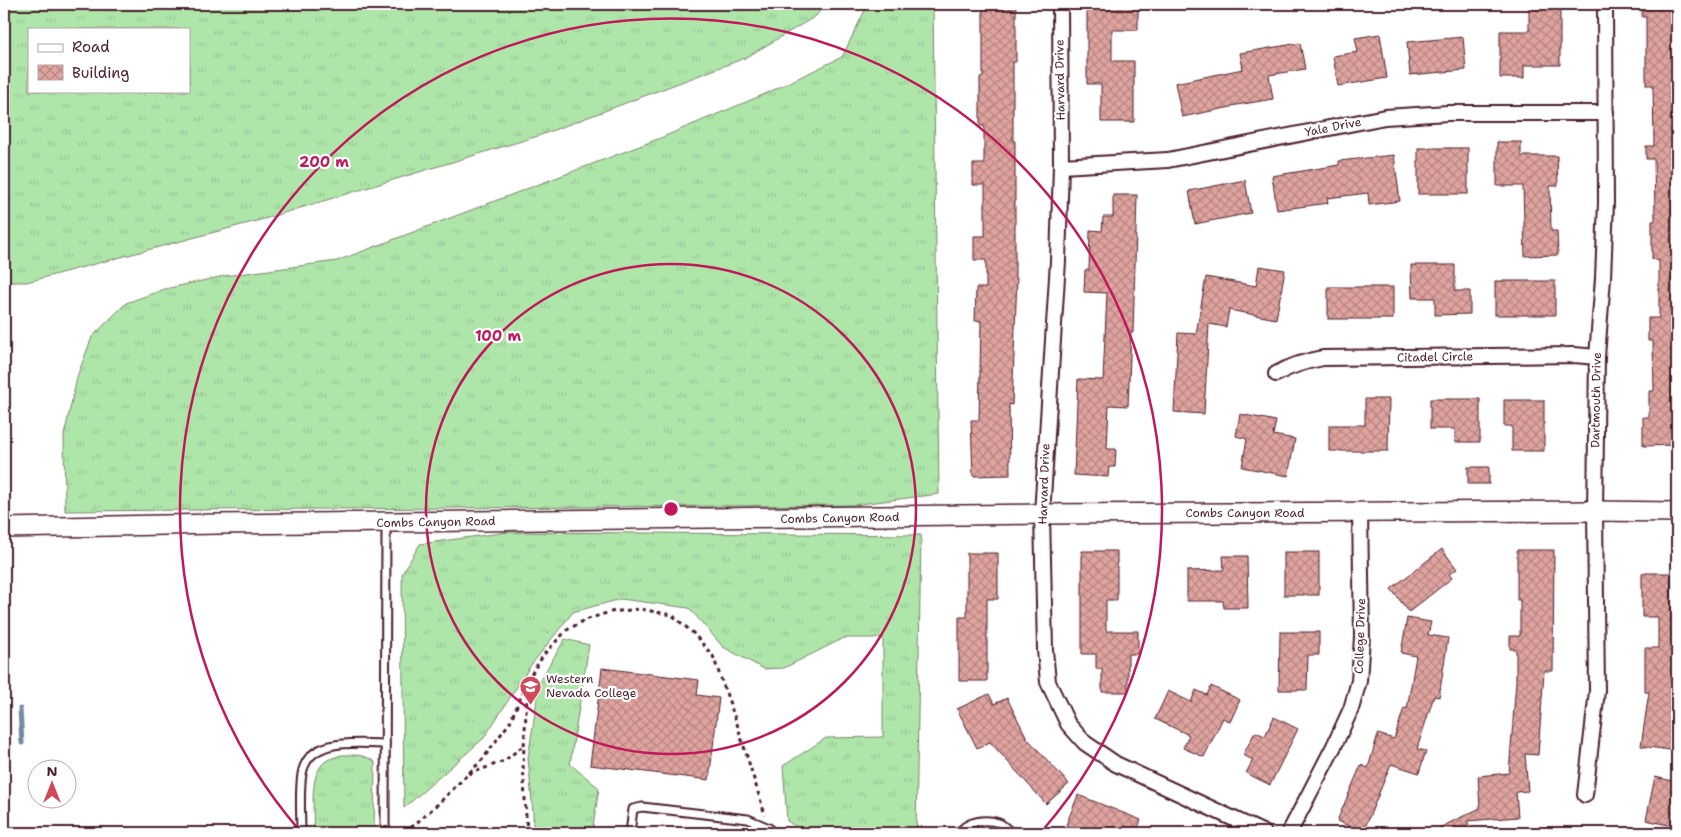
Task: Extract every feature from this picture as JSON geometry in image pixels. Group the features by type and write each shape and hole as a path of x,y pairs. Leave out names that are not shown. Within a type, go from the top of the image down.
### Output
{"street":[{"name":"Dartmouth Drive","path":"1585,795 1597,691 1595,511 1597,357 1606,212 1606,4"},
{"name":"Harvard Drive","path":"1060,9 1061,166 1058,261 1042,514 1045,650 1048,682 1068,724 1085,743 1116,764 1264,833"},
{"name":"Yale Drive","path":"1061,166 1168,160 1385,117 1448,113 1606,113"},
{"name":"Citadel Circle","path":"1276,374 1284,368 1323,358 1574,355 1597,357"},
{"name":"College Drive","path":"1289,833 1334,746 1351,709 1359,681 1362,637 1360,512"},
{"name":"Combs Canyon Road","path":"4,528 1042,514 1677,512"}],"lane":[{"path":"385,833 386,522"},
{"path":"300,833 302,774 305,764 313,754 324,746 336,744 385,744"},
{"path":"630,833 633,809 642,806 748,819 770,831"},
{"path":"959,833 975,822 1001,824 1011,833"}],"path":[{"path":"405,833 482,760 510,722 528,679 545,653 567,630 585,620 610,612 640,610 672,616 694,634 713,656 737,724 770,831"},
{"path":"527,833 522,764 528,679"},
{"path":"466,776 504,761 524,745"}],"green space":[{"path":"4,4 825,4 816,16 745,58 538,136 264,219 27,282 4,282"},
{"path":"868,4 933,4 939,494 852,505 65,511 64,435 78,374 92,337 126,303 165,289 224,276 337,261 658,139 765,94 842,57"},
{"path":"508,532 921,535 916,833 806,833 787,821 783,766 826,738 883,737 883,638 844,638 784,668 764,669 723,647 689,608 621,599 573,612 531,665 484,738 404,808 402,574 420,544"},
{"path":"565,639 589,645 570,764 599,788 592,833 533,833 528,758 540,680"},
{"path":"341,755 363,756 375,762 374,833 314,833 313,794 317,774 320,767 326,761"}],"building":[{"path":"1087,4 1138,4 1138,30 1112,30 1112,61 1134,61 1134,122 1101,122 1101,84 1087,84"},
{"path":"1529,4 1560,4 1560,65 1524,65 1524,78 1500,78 1500,31 1529,31"},
{"path":"1642,4 1674,4 1674,32 1677,32 1676,445 1643,446 1643,417 1649,417 1649,391 1654,391 1653,341 1648,341 1648,318 1659,318 1659,261 1652,259 1652,221 1655,221 1654,159 1646,159 1646,146 1654,146 1653,85 1646,85 1646,17 1642,17"},
{"path":"983,7 1016,7 1016,62 1013,62 1013,141 1015,141 1015,278 1017,278 1012,405 1009,404 1010,475 973,476 971,420 979,420 981,321 975,321 976,288 986,288 986,260 974,260 974,236 985,236 985,185 973,185 973,164 984,164 984,126 980,126 980,77 983,77"},
{"path":"1380,34 1387,78 1338,86 1333,56 1358,52 1355,38"},
{"path":"1463,37 1466,70 1410,75 1407,42"},
{"path":"1300,43 1305,69 1269,75 1273,99 1182,117 1175,83 1243,69 1240,53"},
{"path":"1497,142 1521,142 1521,156 1557,156 1558,186 1550,186 1551,231 1557,231 1558,255 1525,256 1523,186 1497,186"},
{"path":"1418,148 1468,148 1468,194 1418,194"},
{"path":"1394,155 1400,201 1369,205 1368,193 1327,198 1328,203 1277,210 1272,176 1339,165 1339,161"},
{"path":"1245,180 1251,213 1195,224 1189,191"},
{"path":"1113,195 1137,195 1133,333 1131,332 1128,406 1109,405 1107,449 1116,449 1115,467 1109,467 1108,477 1074,475 1078,379 1103,380 1107,293 1084,292 1085,270 1089,270 1090,230 1102,231 1103,217 1113,217"},
{"path":"1411,265 1455,265 1455,291 1470,291 1470,314 1435,315 1435,298 1412,298"},
{"path":"1259,266 1285,270 1276,319 1229,310 1226,327 1209,324 1204,414 1174,412 1178,333 1196,334 1206,277 1256,286"},
{"path":"1495,281 1555,281 1555,315 1495,315"},
{"path":"1328,287 1393,287 1393,319 1328,319"},
{"path":"1365,399 1389,399 1388,451 1329,451 1329,425 1365,425"},
{"path":"1430,399 1480,399 1480,442 1455,442 1455,429 1430,429"},
{"path":"1504,400 1544,400 1544,451 1512,451 1512,426 1504,426"},
{"path":"1240,414 1276,421 1273,435 1295,439 1288,476 1242,467 1247,439 1236,436"},
{"path":"1468,467 1489,467 1489,484 1468,484"},
{"path":"1442,549 1457,569 1449,574 1452,578 1409,612 1391,589"},
{"path":"1517,550 1554,550 1553,671 1544,671 1538,755 1525,754 1528,791 1516,792 1518,817 1467,821 1474,833 1429,833 1480,808 1478,776 1509,773 1516,681 1516,649 1510,649 1510,636 1520,636 1520,600 1517,600"},
{"path":"1082,551 1117,551 1117,600 1106,600 1106,631 1138,631 1138,654 1128,654 1128,692 1102,692 1102,669 1096,669 1096,654 1082,654"},
{"path":"1284,552 1319,552 1319,595 1284,595"},
{"path":"967,553 998,553 998,599 987,599 987,681 959,681 959,617 967,617"},
{"path":"1223,556 1247,556 1248,608 1224,608 1223,601 1187,601 1187,571 1224,570"},
{"path":"1642,573 1671,573 1671,636 1674,636 1674,648 1677,648 1677,679 1674,679 1674,707 1677,707 1677,751 1641,746 1649,692 1645,692 1645,648 1658,648 1658,617 1642,617"},
{"path":"1407,618 1431,622 1428,635 1448,638 1439,697 1434,696 1417,749 1426,751 1419,773 1391,764 1363,832 1337,821 1361,765 1368,768 1378,734 1394,739 1404,708 1407,709 1416,656 1401,653"},
{"path":"1280,632 1319,632 1319,655 1308,655 1307,690 1279,690"},
{"path":"602,668 699,680 697,695 719,698 709,780 590,765"},
{"path":"1211,686 1240,700 1230,722 1223,718 1204,757 1183,748 1189,735 1155,719 1168,691 1191,702 1196,690 1207,695"},
{"path":"989,694 994,704 1007,698 1027,738 1069,784 1046,804 990,742 977,748 957,709"},
{"path":"1274,717 1298,729 1270,785 1246,773 1253,760 1243,755 1255,732 1265,736"},
{"path":"1655,777 1677,782 1677,827 1646,820"},
{"path":"1078,795 1141,820 1136,833 1087,833 1066,825"}],"waterway":[{"path":"20,709 22,743"}],"place":[{"name":"Western Nevada College","path":"530,705"}]}
